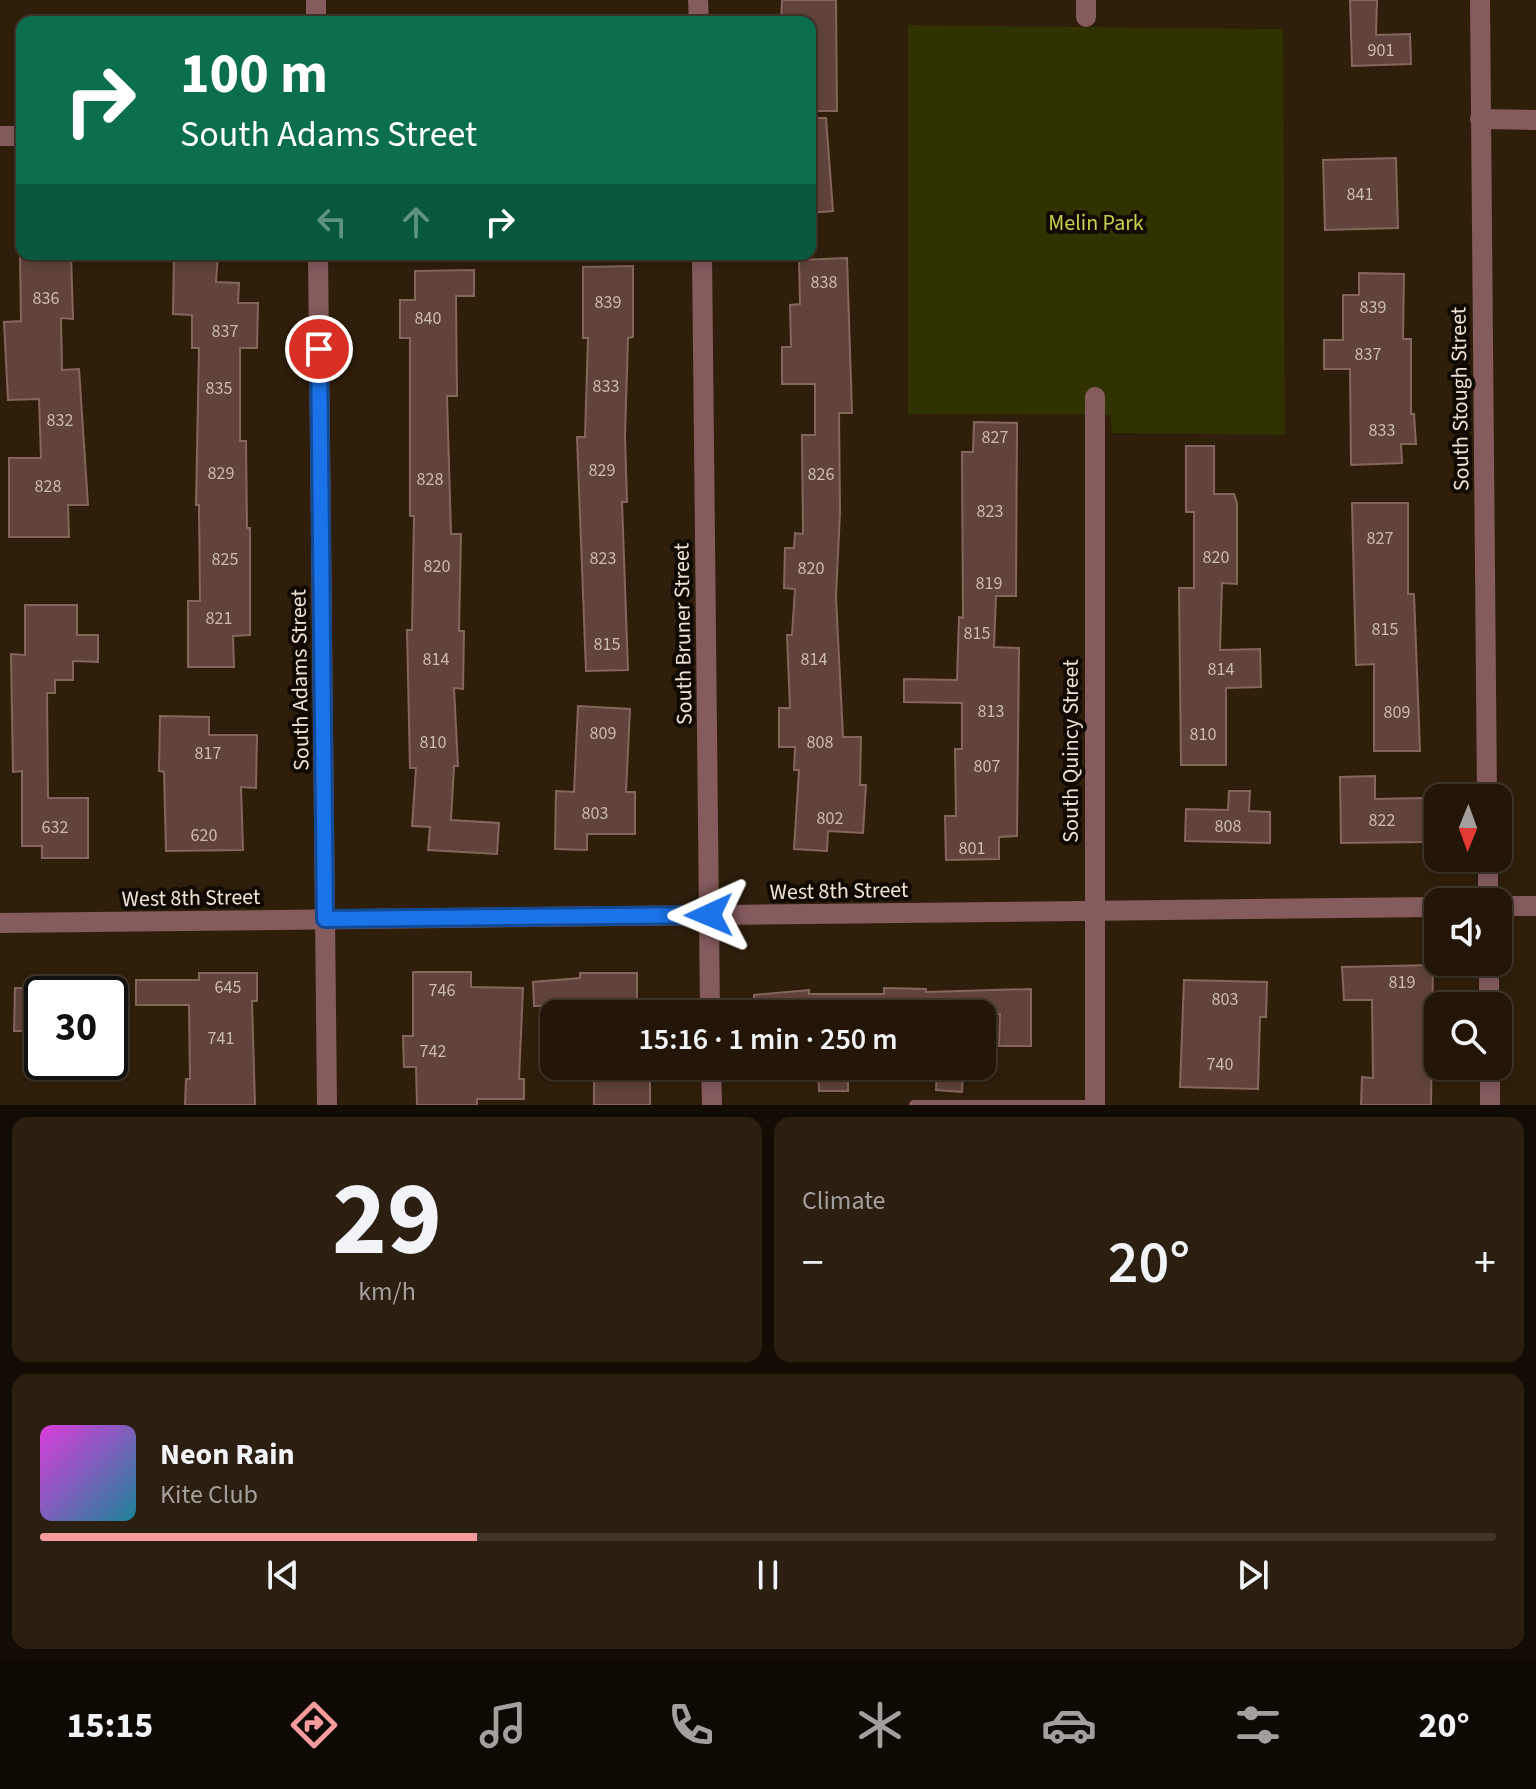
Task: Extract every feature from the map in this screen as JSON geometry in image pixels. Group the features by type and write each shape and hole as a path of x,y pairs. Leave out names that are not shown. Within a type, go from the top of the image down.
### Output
{"street":[{"name":"South Stough Street","path":"1480,0 1487,784"},
{"path":"1480,119 1536,120"},
{"name":"South Adams Street","path":"318,260 327,1105"},
{"name":"South Bruner Street","path":"702,260 710,1000"},
{"name":"South Quincy Street","path":"1095,397 1095,1105"},
{"path":"1512,906 1536,906"},
{"name":"West 8th Street","path":"0,923 1424,907"},
{"path":"711,1080 712,1105"},
{"path":"1490,1080 1490,1105"}],"lane":[{"path":"914,1105 1095,1105"}],"green space":[{"name":"Melin Park","path":"908,25 1283,29 1285,435 1112,433 1110,415 908,414"}],"building":[{"path":"782,0 836,0 837,111 816,111 816,16 781,16"},
{"path":"1350,0 1377,0 1376,35 1410,34 1411,64 1352,66"},
{"path":"816,118 826,118 833,211 816,212"},
{"path":"1396,158 1398,228 1325,230 1323,160"},
{"path":"847,258 852,413 839,413 840,512 836,597 843,737 861,737 860,785 866,785 863,833 828,831 827,851 794,849 799,770 794,770 795,747 779,747 779,708 790,708 787,635 792,635 795,589 784,588 785,548 794,548 795,533 803,534 802,435 815,435 815,384 782,384 782,347 791,347 790,305 800,304 799,260"},
{"path":"20,260 71,260 73,319 61,318 62,370 79,369 88,505 68,505 69,537 9,537 9,458 41,458 39,399 8,400 4,322 21,321"},
{"path":"174,260 218,260 216,282 239,283 238,303 258,303 257,348 240,348 240,441 246,441 247,528 250,528 250,635 233,636 234,667 188,667 188,601 200,601 199,505 196,505 199,348 192,348 192,315 173,314"},
{"path":"633,266 633,337 628,338 625,436 627,502 622,502 628,670 586,671 577,437 585,437 588,338 583,338 583,267"},
{"path":"474,270 474,296 456,296 457,396 447,396 451,534 461,534 459,631 464,631 463,689 454,688 458,766 454,766 451,820 499,823 497,854 428,850 430,827 412,826 416,768 410,768 407,630 412,630 414,516 410,516 410,338 400,338 400,300 415,300 415,271"},
{"path":"1359,273 1404,274 1403,339 1411,339 1411,414 1414,414 1416,444 1401,444 1402,463 1351,465 1350,369 1324,369 1324,340 1343,340 1343,295 1359,295"},
{"path":"974,422 1017,423 1016,596 996,596 994,647 1019,648 1017,836 999,837 999,859 946,860 945,816 956,816 955,749 962,749 962,703 904,702 904,679 957,680 959,617 963,618 962,452 973,452"},
{"path":"1186,446 1214,446 1214,494 1234,494 1237,503 1237,584 1222,583 1220,650 1260,649 1261,687 1226,688 1226,765 1181,765 1179,588 1194,588 1194,512 1186,512"},
{"path":"1352,503 1408,503 1408,594 1414,594 1420,751 1374,751 1374,664 1356,665"},
{"path":"25,605 77,605 77,635 98,635 98,662 73,661 73,680 55,680 55,693 47,693 48,798 88,798 88,858 42,858 42,846 22,846 22,771 13,772 11,654 25,655"},
{"path":"578,706 630,709 626,792 635,792 635,834 587,834 587,850 555,849 556,791 574,792"},
{"path":"160,716 209,717 209,735 257,735 256,788 241,787 243,850 166,851 164,772 159,771"},
{"path":"1375,776 1375,799 1423,798 1424,842 1341,843 1340,777"},
{"path":"1229,791 1250,791 1249,811 1270,812 1270,843 1185,841 1186,809 1228,810"},
{"path":"1424,965 1424,976 1433,976 1433,992 1424,992 1424,1080 1431,1080 1431,1105 1361,1105 1362,1077 1373,1078 1372,1000 1344,1000 1342,967"},
{"path":"413,972 471,972 471,987 523,988 519,1079 524,1079 524,1099 477,1099 477,1105 417,1105 416,1067 404,1067 403,1036 413,1036"},
{"path":"199,973 257,973 257,1001 252,1001 255,1105 185,1105 186,1079 190,1079 189,1005 136,1005 136,980 199,980"},
{"path":"580,973 637,973 637,1000 540,1000 540,1006 534,1006 533,982 580,978"},
{"path":"1184,980 1267,982 1266,1017 1260,1017 1258,1089 1180,1087"},
{"path":"15,988 24,988 24,1031 14,1031"},
{"path":"884,988 926,989 926,992 1031,989 1031,1046 999,1046 1000,1014 996,1014 996,1000 754,1000 754,995 809,990 809,994 884,994"},
{"path":"594,1080 650,1080 650,1105 594,1105"},
{"path":"818,1080 848,1080 848,1091 819,1091"},
{"path":"936,1080 963,1080 962,1092 936,1090"}],"route":[{"path":"319,349 325,919 709,915"}]}
